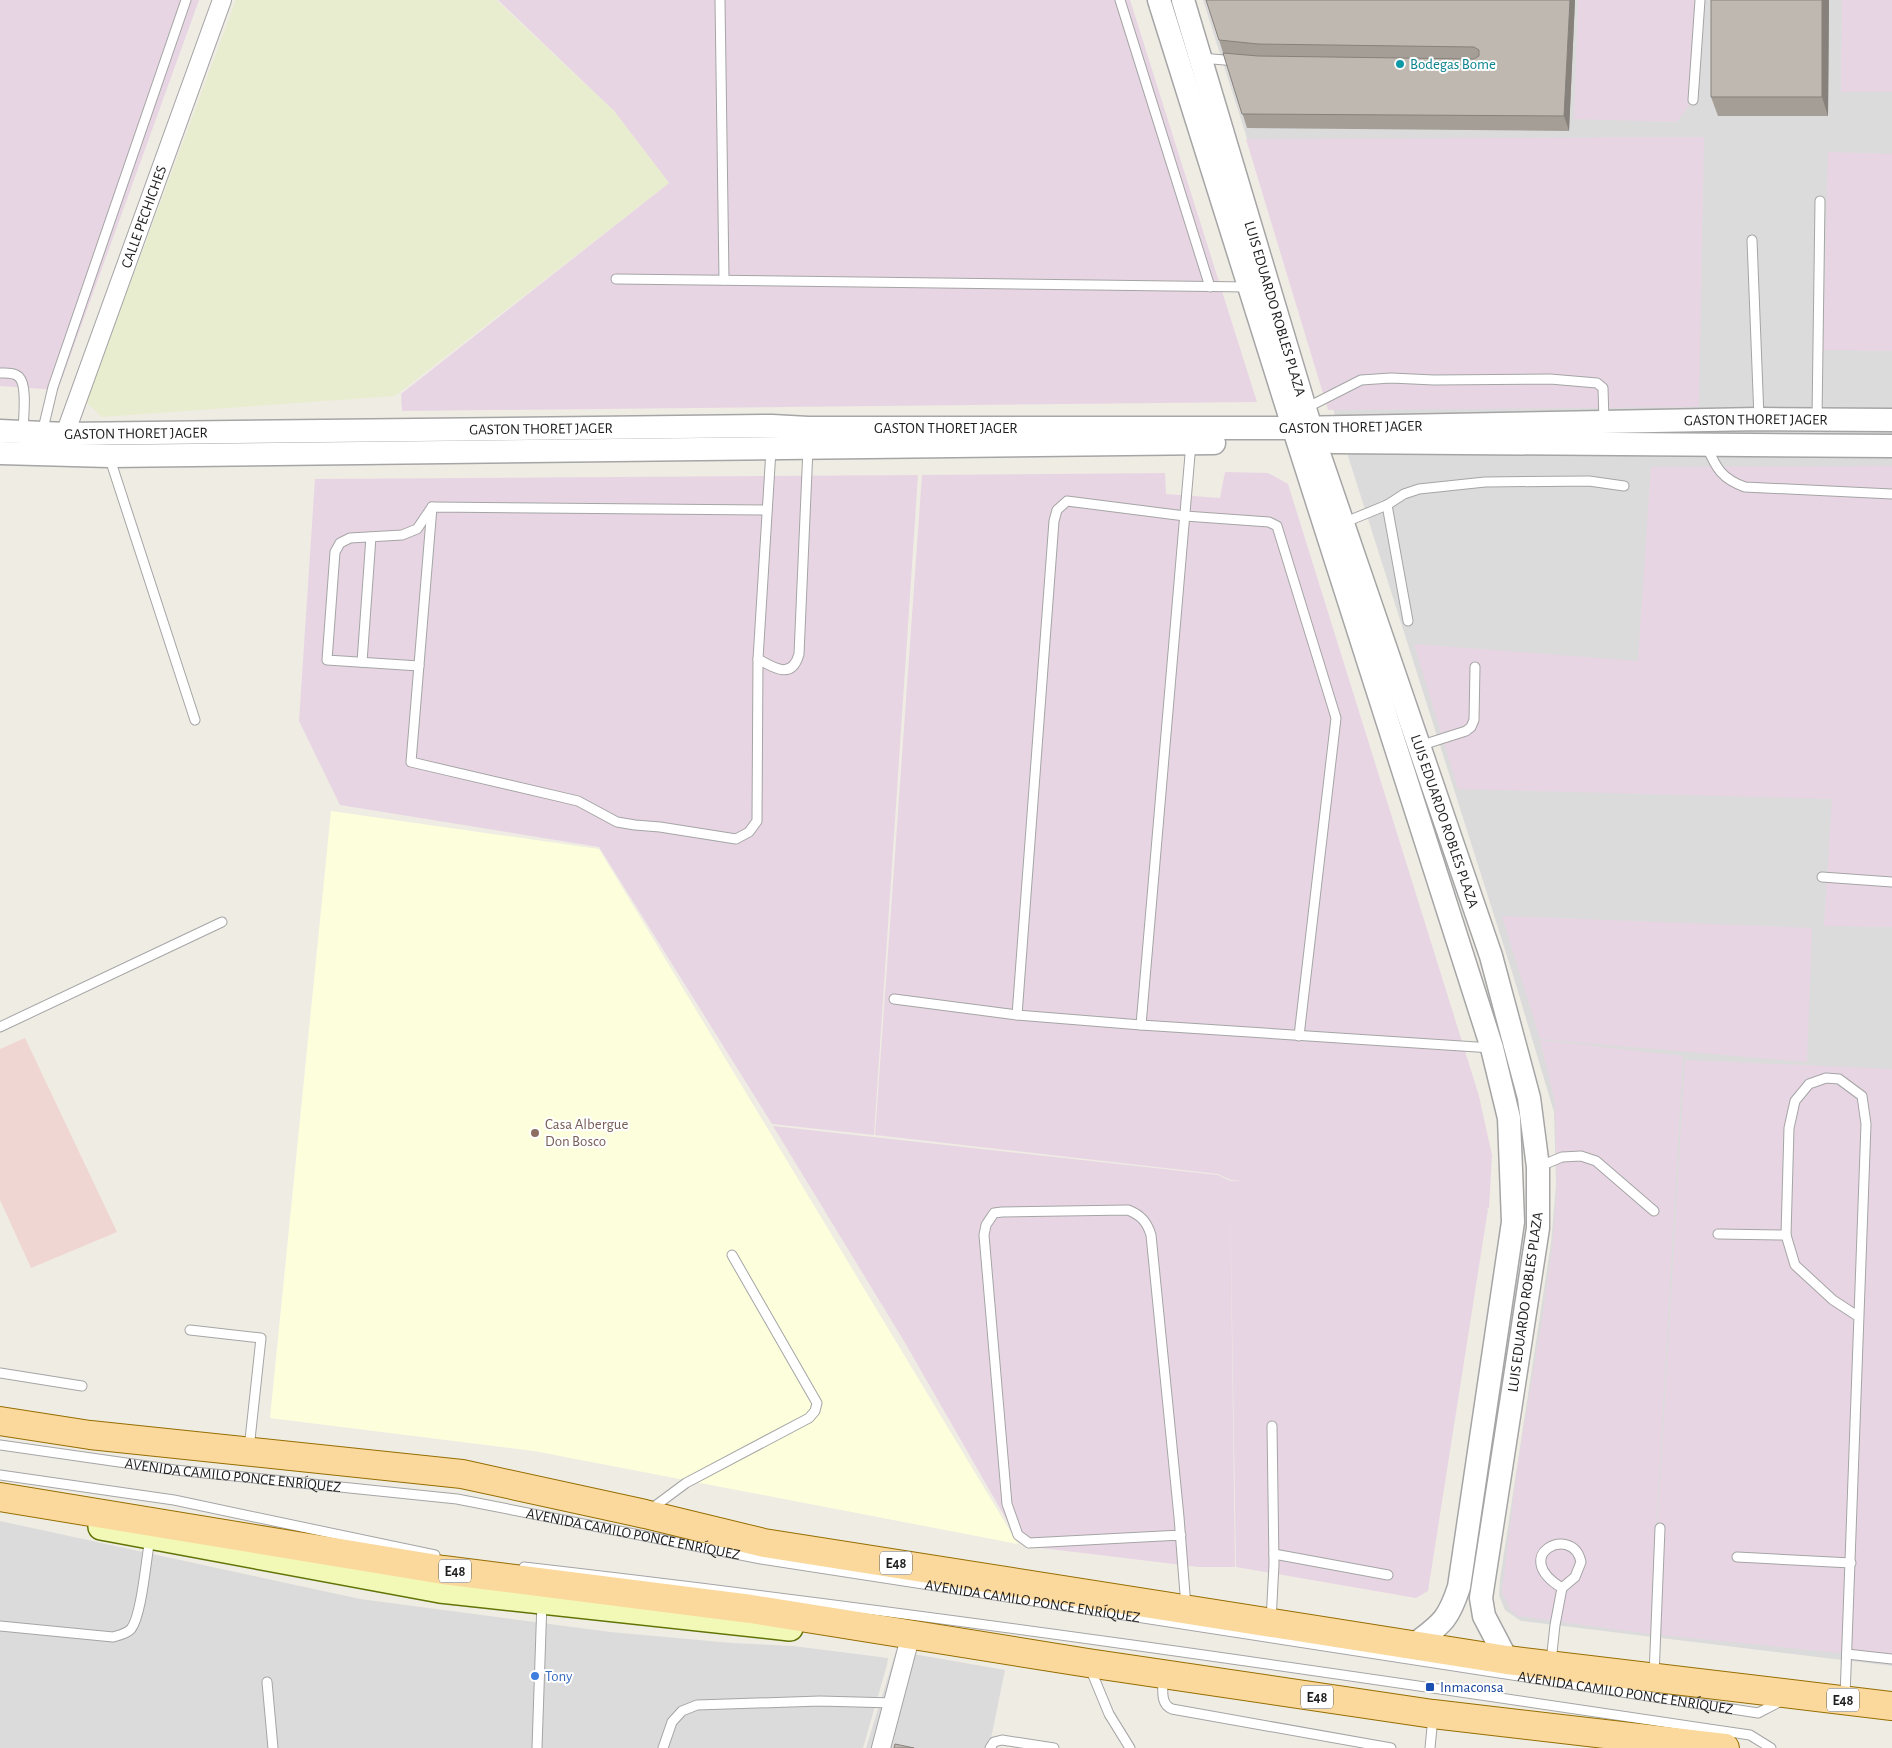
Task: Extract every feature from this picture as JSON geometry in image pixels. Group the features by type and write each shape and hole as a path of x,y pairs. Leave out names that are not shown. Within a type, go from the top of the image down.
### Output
{"main road":[{"name":"AVENIDA CAMILO PONCE ENRÍQUEZ","path":"0,1420 90,1435 462,1474 764,1542 1507,1660 1892,1706"},
{"name":"E48","path":"0,1497 443,1570 751,1609 1088,1663 1433,1714 1725,1748"},
{"name":"E48","path":"0,1508 440,1590 881,1639 911,1634"}],"street":[{"name":"CALLE PECHICHES","path":"65,434 222,0"},
{"name":"LUIS EDUARDO ROBLES PLAZA","path":"1159,0 1190,60 1305,430 1492,1048 1509,1118 1513,1222 1459,1587 1453,1607 1444,1621 1414,1645"},
{"name":"LUIS EDUARDO ROBLES PLAZA","path":"1183,0 1190,60 1249,287 1343,523 1491,956 1529,1098 1538,1168 1538,1228 1481,1598 1484,1616 1507,1660"},
{"name":"GASTON THORET JAGER","path":"808,438 1305,430 1759,419 1892,420"},
{"name":"GASTON THORET JAGER","path":"0,431 65,434 771,437 1191,443 1305,430 1706,444 1892,446"},
{"name":"GASTON THORET JAGER","path":"0,453 109,456 771,437"},
{"path":"881,1748 911,1634"}],"lane":[{"path":"32,432 57,378 186,0"},
{"path":"720,0 724,280"},
{"path":"1120,0 1210,287"},
{"path":"1693,100 1700,0"},
{"path":"1190,60 1247,62"},
{"path":"1817,419 1820,201"},
{"path":"1752,240 1759,419"},
{"path":"616,279 1249,287"},
{"path":"0,373 10,373 19,377 23,384 32,432"},
{"path":"1305,430 1361,380 1391,378 1434,380 1550,379 1597,383 1603,388 1604,422"},
{"path":"432,507 410,762 578,801 617,822 736,839 749,832 757,821 758,659 771,437"},
{"path":"758,659 773,668 782,670 790,669 797,663 799,654 808,438"},
{"path":"1141,1025 1191,443"},
{"path":"1706,444 1717,469 1733,483 1745,488 1892,494"},
{"path":"109,456 196,720"},
{"path":"1343,523 1386,505 1404,494 1419,489 1485,482 1589,481 1624,486"},
{"path":"1017,1015 1054,521 1060,505 1067,501 1185,516 1269,522 1277,526 1336,718 1299,1036"},
{"path":"1386,505 1408,621"},
{"path":"432,507 767,510"},
{"path":"419,666 327,660 335,552 340,543 350,538 402,535 417,529 432,507"},
{"path":"362,662 371,537"},
{"path":"1419,746 1466,731 1472,727 1474,720 1475,667"},
{"path":"1822,877 1892,882"},
{"path":"0,1027 222,922"},
{"path":"894,1000 1017,1015 1141,1025 1492,1048"},
{"path":"1845,1700 1851,1563 1866,1124 1862,1096 1839,1079 1826,1078 1809,1084 1795,1100 1789,1128 1786,1235 1795,1265 1833,1300 1859,1317"},
{"path":"1538,1168 1562,1157 1581,1156 1596,1161 1654,1211"},
{"path":"1181,1535 1029,1544 1018,1535 1007,1504 984,1235 986,1225 994,1213 1128,1210 1136,1213 1148,1225 1151,1235 1181,1535 1186,1609"},
{"path":"1718,1234 1786,1235"},
{"path":"645,1514 686,1483 809,1418 815,1411 817,1403 732,1255"},
{"path":"190,1330 261,1338 248,1452"},
{"path":"0,1373 82,1386"},
{"path":"1271,1623 1274,1554 1272,1426"},
{"name":"AVENIDA CAMILO PONCE ENRÍQUEZ","path":"0,1445 175,1470 457,1499 761,1559 1758,1713 1794,1695"},
{"name":"AVENIDA CAMILO PONCE ENRÍQUEZ","path":"0,1475 174,1500 446,1558"},
{"path":"1654,1678 1660,1528"},
{"path":"0,1626 113,1637 124,1634 132,1628 137,1614 150,1536"},
{"path":"1551,1665 1555,1625 1562,1588 1575,1577 1581,1562 1576,1549 1570,1545 1562,1544 1551,1546 1544,1550 1540,1557 1540,1564 1548,1578 1562,1588"},
{"path":"1274,1554 1388,1575"},
{"path":"1736,1557 1851,1563"},
{"name":"AVENIDA CAMILO PONCE ENRÍQUEZ","path":"515,1566 753,1593 1430,1687 1750,1735 1772,1748"},
{"path":"537,1748 542,1601"},
{"path":"1847,1654 1892,1659"},
{"path":"1088,1663 1108,1714 1130,1748"},
{"path":"1162,1674 1165,1705 1172,1709 1390,1748"},
{"path":"266,1682 273,1748"},
{"path":"663,1748 672,1722 682,1711 697,1705 820,1701 893,1703"},
{"path":"1430,1748 1433,1714"},
{"path":"990,1748 994,1742 1002,1740 1054,1748"}],"shaded area":[{"path":"0,0 199,0 58,390 0,386"},
{"path":"236,0 496,0 614,111 669,183 395,396 102,417 86,402"},
{"path":"498,0 1130,0 1257,402 402,411 401,394 669,183 614,111"},
{"path":"1203,0 1892,0 1892,1666 1521,1621 1505,1610 1499,1595 1500,1579 1551,1243 1556,1185 1554,1112 1513,975"},
{"path":"1578,0 1695,0 1693,100 1677,122 1574,119"},
{"path":"1842,0 1892,0 1892,92 1841,92"},
{"path":"1704,137 1699,407 1328,410 1246,139"},
{"path":"1828,152 1892,154 1892,351 1823,350"},
{"path":"1892,466 1892,927 1824,926 1832,799 1458,789 1414,644 1638,661 1651,467"},
{"path":"1225,472 1268,473 1288,484 1479,1096 1492,1155 1489,1208 1486,1208 1488,1209 1428,1591 1416,1598 1236,1567 1230,1194 1235,1567 1199,1567 1033,1547 1017,1538 904,1341 773,1126 1218,1175 1230,1181 1242,1180 1231,1180 1218,1174 875,1135 922,475 1165,473 1166,494 1220,498"},
{"path":"918,475 874,1135 772,1124 599,847 340,805 299,721 315,479"},
{"name":"Casa Albergue Don Bosco","path":"331,811 599,849 1018,1544 534,1451 270,1418"},
{"path":"1502,916 1812,928 1807,1062 1540,1039"},
{"path":"25,1038 117,1232 31,1268 0,1200 0,1049"},
{"path":"1540,1040 1683,1056 1650,1634 1518,1616 1510,1609 1502,1592 1518,1463 1553,1242 1557,1187 1555,1102"},
{"path":"1685,1060 1892,1069 1892,1658 1651,1634"},
{"path":"0,1521 360,1599 610,1632 732,1643 793,1646 888,1658 887,1665 863,1748 0,1748"},
{"path":"896,1651 1005,1670 989,1748 866,1748"}],"building":[{"name":"Bodegas Bome","path":"1206,0 1570,0 1564,116 1242,114 1223,53 1258,56 1474,59 1479,56 1479,50 1474,47 1258,44 1219,40"},
{"path":"1711,0 1822,0 1822,97 1711,97"},
{"path":"895,1744 914,1748 894,1748"}],"place":[{"name":"Bodegas Bome","path":"1400,64"},
{"name":"Casa Albergue Don Bosco","path":"535,1133"},
{"name":"Tony","path":"535,1676"},
{"name":"Inmaconsa","path":"1430,1687"}]}
